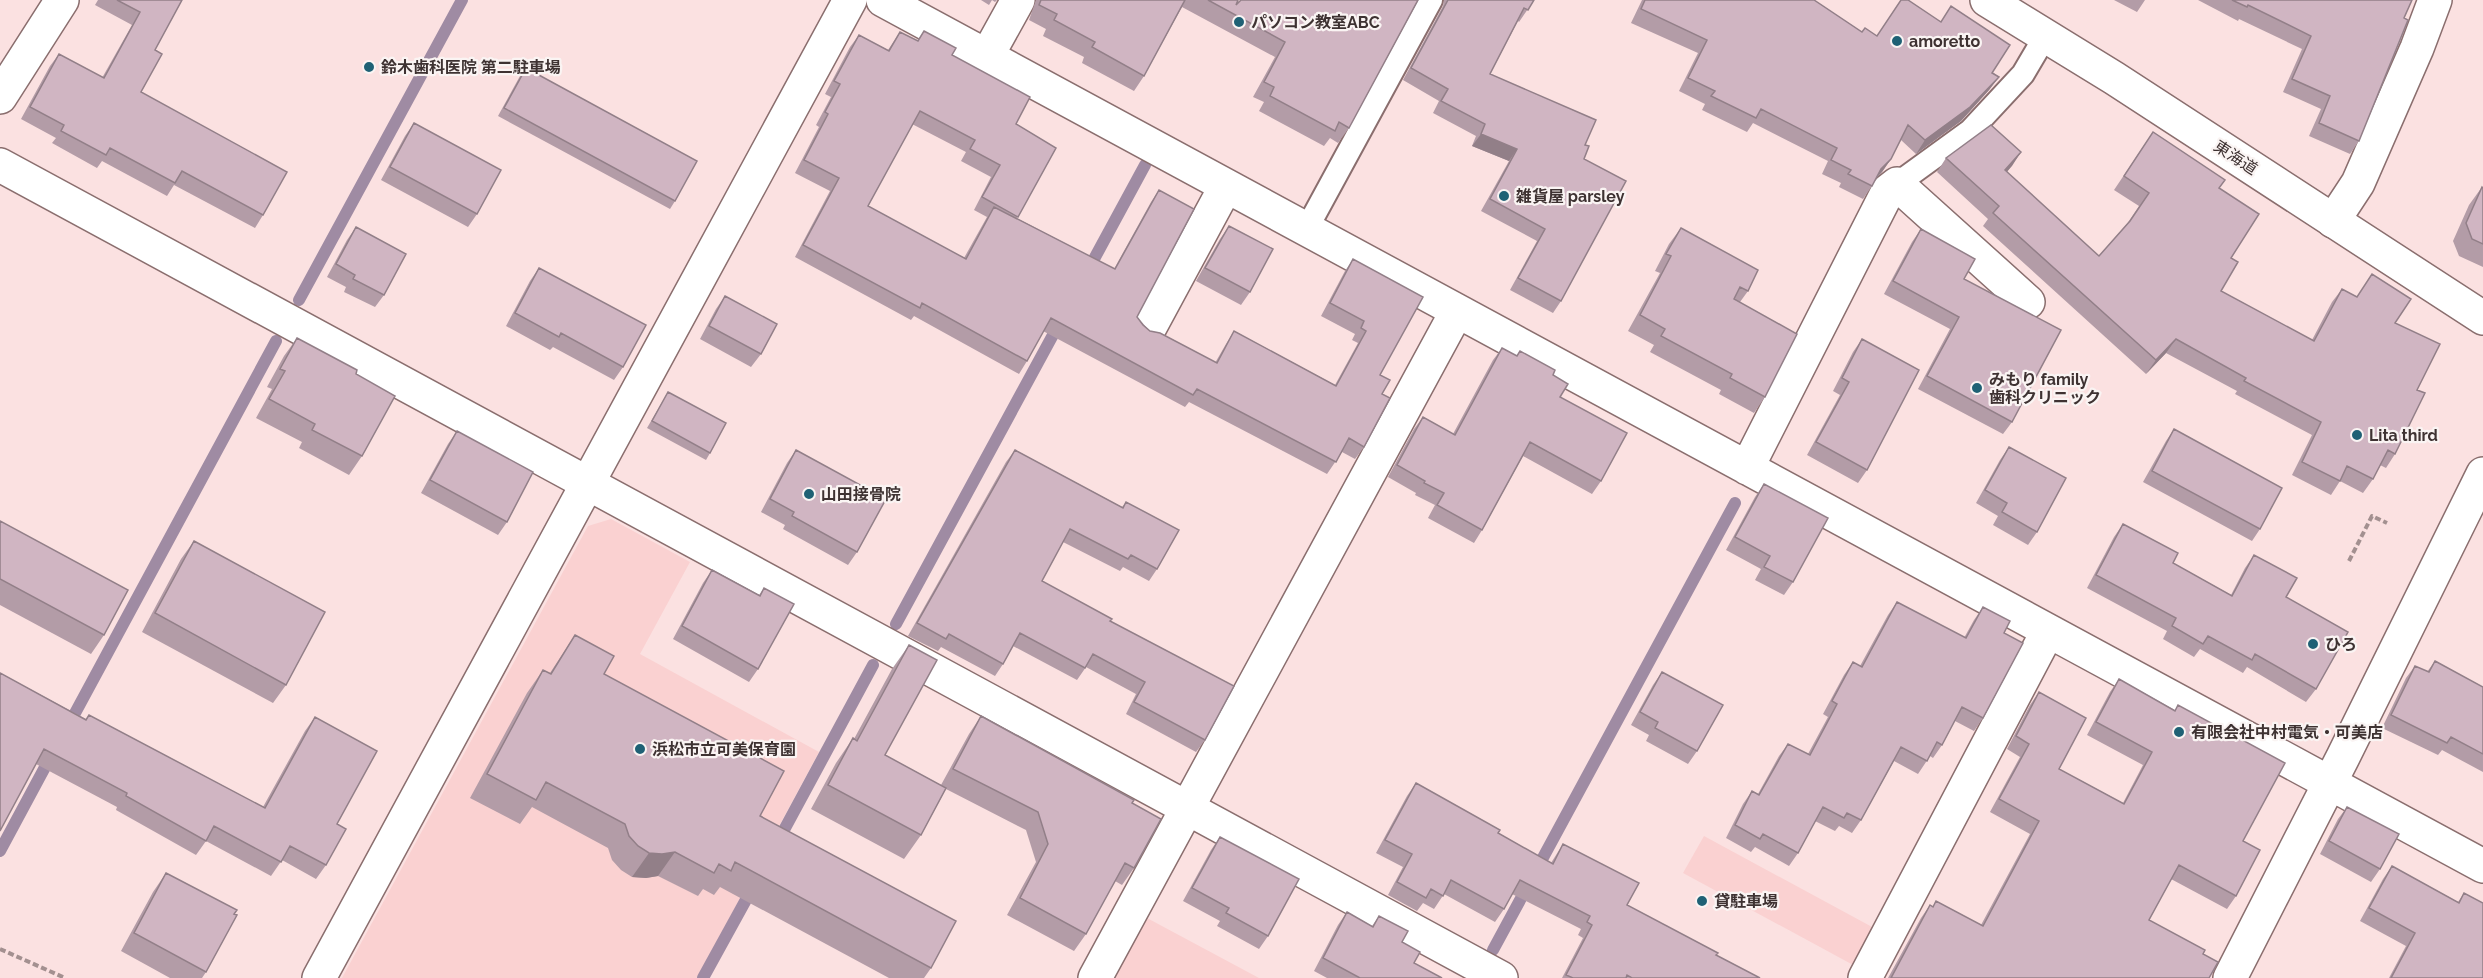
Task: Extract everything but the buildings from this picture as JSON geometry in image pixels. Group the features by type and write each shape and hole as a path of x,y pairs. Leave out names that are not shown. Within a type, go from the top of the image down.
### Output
{"main road":[{"path":"0,97 62,0"},
{"path":"319,978 850,0"},
{"path":"883,0 2483,866"},
{"path":"987,56 1018,0"},
{"name":"東海道","path":"1987,0 2046,35 2483,318"},
{"path":"2333,221 2358,183 2417,48 2435,0"},
{"path":"0,165 1501,978"},
{"path":"1747,468 1888,191 1897,184 2028,302"},
{"path":"1150,327 1226,186"},
{"path":"1095,978 1457,311"},
{"path":"2230,978 2330,783 2483,474"},
{"path":"1864,978 2048,631"}],"lane":[{"path":"1306,230 1431,0"},
{"path":"1897,184 1970,131 2023,74 2046,35"}],"path":[{"path":"2349,561 2372,516 2387,523"},
{"path":"0,949 65,978"}],"shaded area":[{"name":"浜松市立可美保育園","path":"611,519 690,562 640,654 819,752 697,978 342,978 588,526"},
{"path":"1704,836 1874,928 1855,966 1683,873"},
{"path":"1147,918 1259,978 1115,978"}],"waterway":[{"path":"299,300 462,0"},
{"path":"1087,272 1145,165"},
{"path":"896,624 1060,322"},
{"path":"67,728 276,341"},
{"path":"1493,950 1735,503"},
{"path":"777,843 873,665"},
{"path":"0,851 51,756"},
{"path":"703,978 753,887"}],"place":[{"name":"パソコン教室ABC","path":"1239,22"},
{"name":"amoretto","path":"1897,41"},
{"name":"鈴木歯科医院 第二駐車場","path":"369,67"},
{"name":"雑貨屋 parsley","path":"1504,196"},
{"name":"みもり family 歯科クリニック","path":"1977,388"},
{"name":"Lita third","path":"2357,435"},
{"name":"山田接骨院","path":"809,494"},
{"name":"ひろ","path":"2313,644"},
{"name":"有限会社中村電気・可美店","path":"2179,732"},
{"name":"浜松市立可美保育園","path":"640,749"},
{"name":"貸駐車場","path":"1702,901"}]}
